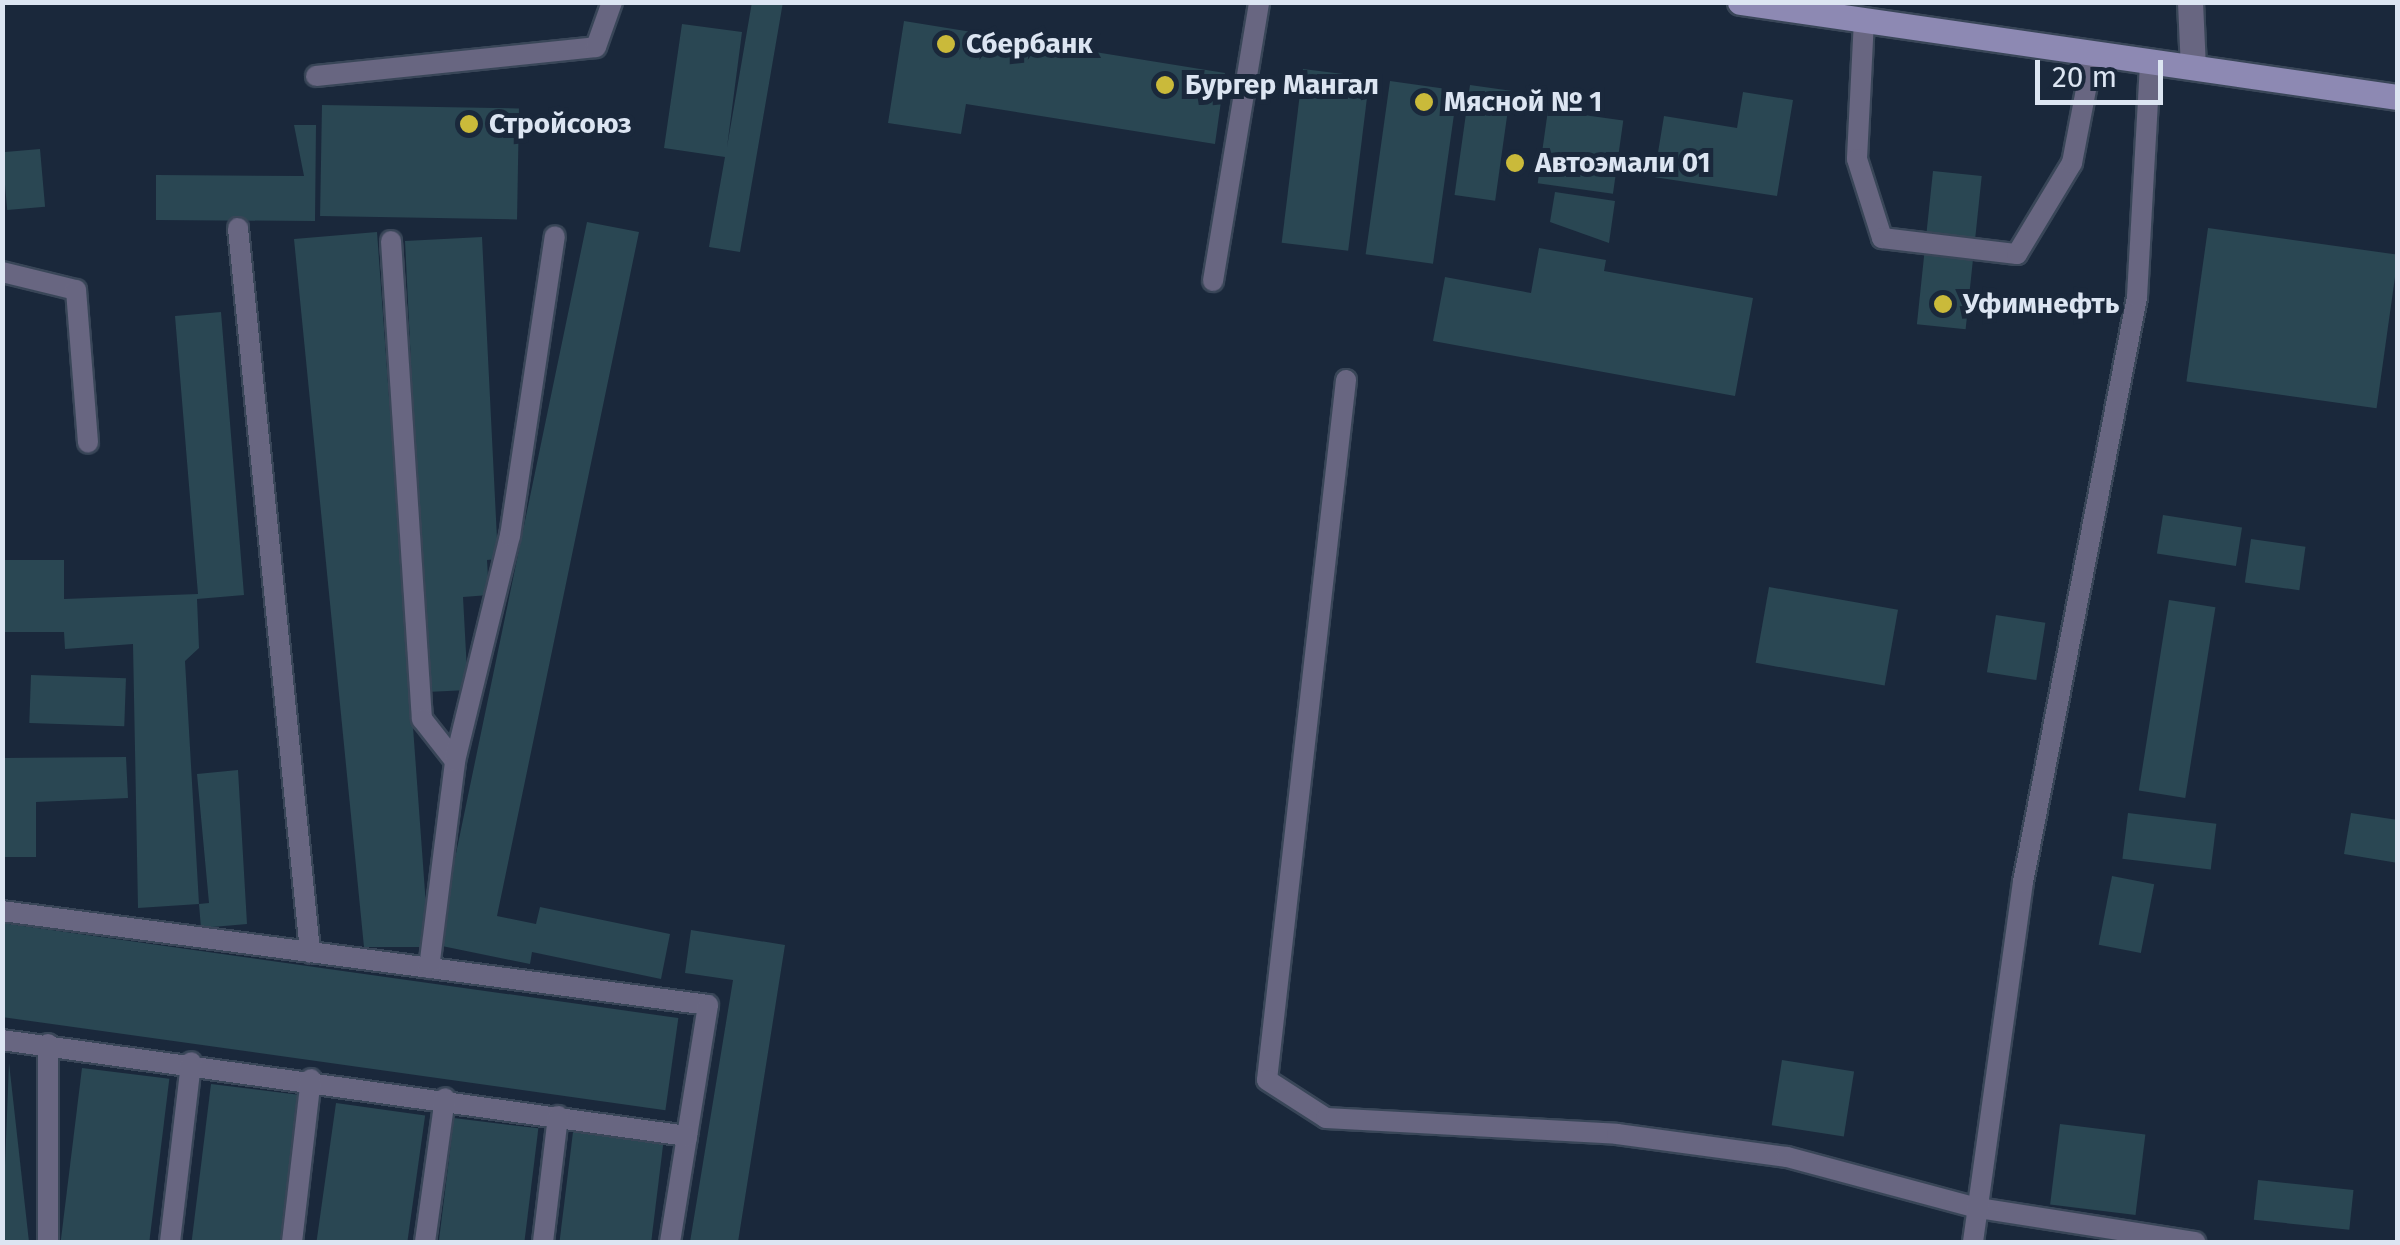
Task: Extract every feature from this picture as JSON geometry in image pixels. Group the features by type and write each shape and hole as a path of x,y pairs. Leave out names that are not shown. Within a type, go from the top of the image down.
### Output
{"main road":[{"path":"1740,2 2398,97"}],"street":[{"path":"2190,2 2194,67"}],"lane":[{"path":"316,76 596,47 612,2"},
{"path":"1214,281 1259,2"},
{"path":"1864,20 1858,159 1882,238 2017,254 2072,162 2093,52"},
{"path":"1973,1242 2023,882 2138,297 2150,61"},
{"path":"238,228 310,952"},
{"path":"429,968 454,761 510,536 555,236"},
{"path":"391,242 422,719 454,761"},
{"path":"2,272 76,290 88,443"},
{"path":"1346,380 1267,1080 1326,1118 1616,1134 1749,1152 1978,1208 2195,1242"},
{"path":"2,911 708,1005 670,1242"},
{"path":"2,1040 192,1062 687,1136"},
{"path":"48,1044 48,1242"},
{"path":"170,1242 192,1062"},
{"path":"292,1242 312,1079"},
{"path":"425,1242 445,1098"},
{"path":"543,1242 558,1116"}],"building":[{"path":"752,2 783,2 740,252 709,247 725,157 664,148 682,24 742,32 727,147"},
{"path":"904,21 1225,73 1215,144 966,104 961,134 888,123"},
{"path":"1303,69 1370,77 1348,251 1282,243"},
{"path":"1390,81 1457,90 1433,264 1366,254"},
{"path":"1470,85 1511,91 1495,201 1455,195"},
{"path":"1743,92 1793,100 1777,196 1654,177 1664,116 1737,128"},
{"path":"322,105 519,108 517,219 320,216"},
{"path":"1548,110 1623,121 1613,194 1538,183"},
{"path":"294,125 316,125 315,221 156,220 156,175 304,176"},
{"path":"40,149 45,207 7,210 2,152"},
{"path":"1933,171 1982,176 1966,329 1917,324"},
{"path":"1555,192 1615,201 1609,243 1550,222"},
{"path":"587,222 639,232 497,916 536,924 540,907 670,934 661,979 532,952 530,964 437,945"},
{"path":"2208,228 2398,255 2377,408 2186,381"},
{"path":"377,232 429,947 364,947 294,239"},
{"path":"482,237 498,559 487,560 489,595 463,597 468,690 427,692 405,241"},
{"path":"1539,248 1606,260 1604,271 1753,298 1735,396 1433,341 1445,277 1531,293"},
{"path":"221,312 244,595 197,599 199,648 185,661 199,904 138,908 133,644 65,649 64,632 2,632 2,560 64,560 64,599 198,594 175,316"},
{"path":"2163,515 2242,528 2236,566 2157,554"},
{"path":"2251,539 2305,547 2299,590 2245,583"},
{"path":"1769,587 1898,610 1885,686 1756,663"},
{"path":"2169,600 2215,607 2185,798 2139,791"},
{"path":"1996,615 2045,623 2036,680 1987,672"},
{"path":"31,675 126,678 124,726 29,723"},
{"path":"126,757 128,798 36,802 36,857 2,857 2,758"},
{"path":"238,770 247,924 201,928 199,904 209,903 197,774"},
{"path":"2128,813 2216,824 2211,870 2122,859"},
{"path":"2351,813 2398,820 2398,863 2344,854"},
{"path":"2112,876 2154,884 2141,953 2099,945"},
{"path":"2,923 678,1018 665,1110 2,1017"},
{"path":"691,930 785,945 738,1242 690,1242 733,980 685,973"},
{"path":"1782,1060 1854,1071 1844,1137 1772,1125"},
{"path":"9,1063 29,1242 2,1242"},
{"path":"82,1068 169,1079 149,1242 61,1242"},
{"path":"211,1084 298,1095 280,1242 192,1242"},
{"path":"336,1103 425,1116 407,1242 317,1242"},
{"path":"454,1118 538,1128 524,1242 439,1242"},
{"path":"2060,1124 2145,1134 2135,1215 2050,1204"},
{"path":"573,1132 663,1143 651,1242 559,1242"},
{"path":"2258,1180 2353,1190 2349,1230 2254,1220"}],"place":[{"name":"Сбербанк","path":"946,44"},
{"name":"Бургер Мангал","path":"1165,85"},
{"name":"Мясной № 1","path":"1424,102"},
{"name":"Стройсоюз","path":"469,124"},
{"name":"Автоэмали 01","path":"1515,163"},
{"name":"Уфимнефть","path":"1943,304"}]}
